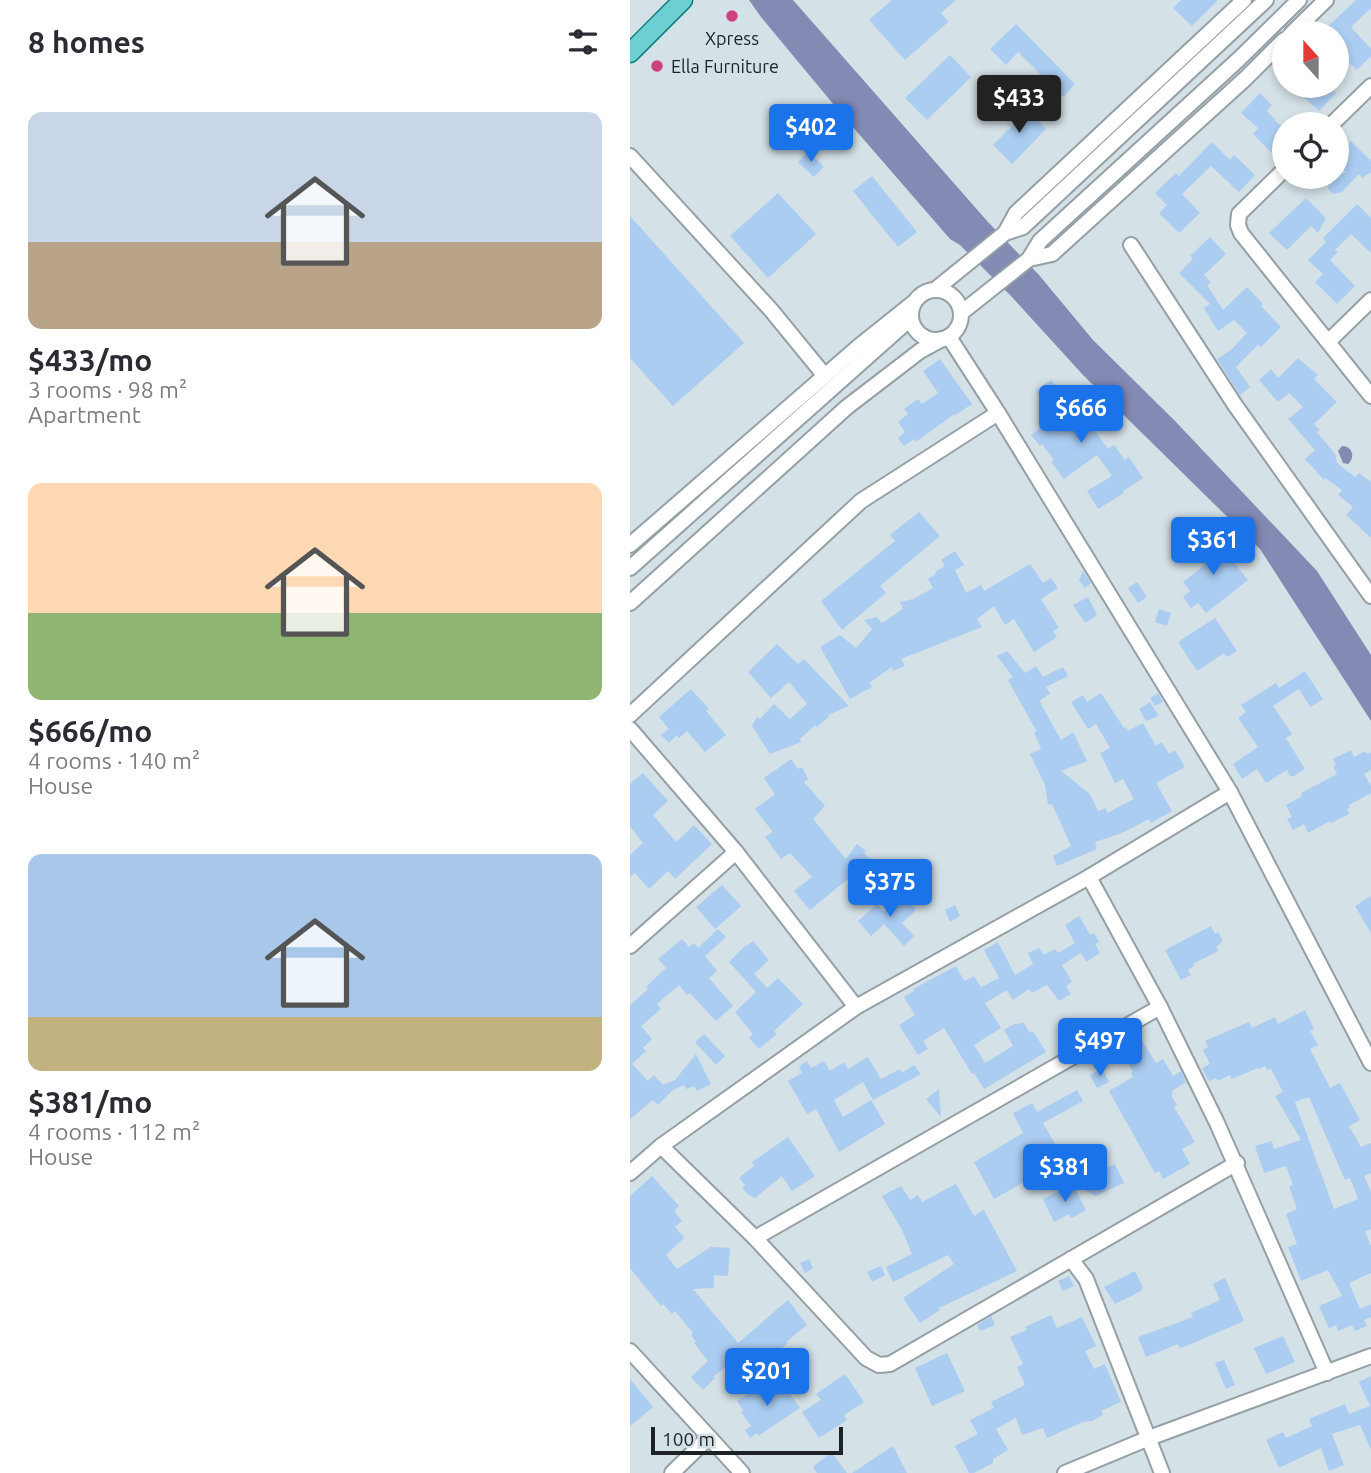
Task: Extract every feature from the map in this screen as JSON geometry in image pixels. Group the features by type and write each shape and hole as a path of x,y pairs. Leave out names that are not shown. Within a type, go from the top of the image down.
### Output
{"main road":[{"path":"630,53 683,0"}],"street":[{"path":"630,545 922,293 936,289 1004,233 1016,213 1244,0"},
{"path":"1004,233 1023,226 1266,0"},
{"path":"961,313 1029,259 1040,241 1239,58 1298,0"},
{"path":"1304,21 1326,0"},
{"path":"1029,259 1052,254 1272,52"},
{"path":"1344,112 1371,86"},
{"path":"630,156 771,310 825,376"},
{"path":"1272,182 1239,214 1238,225 1241,233 1371,396"},
{"path":"1131,245 1235,405 1371,596"},
{"path":"630,603 847,407 920,351 945,338 958,327 960,305 951,294 936,289"},
{"path":"1329,341 1371,300"},
{"path":"630,568 910,319 913,303"},
{"path":"910,319 918,333 933,340 945,338"},
{"path":"945,338 998,413 1230,792 1371,1063"},
{"path":"630,715 861,501 998,413"},
{"path":"630,729 736,852 856,1007"},
{"path":"630,1172 661,1146 856,1007 1088,877 1230,792"},
{"path":"630,946 736,852"},
{"path":"1088,877 1160,1007 1237,1163 1327,1373"},
{"path":"755,1238 1160,1007"},
{"path":"661,1146 755,1238 866,1358 879,1365 890,1364 1237,1163"},
{"path":"1072,1259 1086,1279 1162,1473"},
{"path":"630,1351 742,1473"},
{"path":"1065,1473 1149,1438 1371,1356"},
{"path":"672,1473 709,1437"}],"water":[{"path":"749,0 793,0 988,222 1039,275 1093,340 1175,421 1317,571 1371,655 1371,721 1260,549 1083,375 960,245 950,239 839,111"},
{"path":"1342,446 1352,452 1348,464 1343,463 1338,451"}],"building":[{"path":"892,0 956,0 941,13 948,22 905,60 869,20"},
{"path":"1181,0 1218,0 1192,26 1173,8"},
{"path":"1356,0 1371,0 1371,8 1351,27 1371,49 1371,56 1357,70 1349,62 1349,21 1334,21"},
{"path":"1016,24 1075,84 1063,97 1018,52 1006,65 990,49"},
{"path":"950,55 971,77 927,120 905,98"},
{"path":"1260,93 1272,105 1267,111 1272,117 1272,153 1253,134 1258,128 1241,113"},
{"path":"1304,98 1331,98 1319,111"},
{"path":"1020,103 1046,129 1012,164 993,145 1018,120 1010,113"},
{"path":"1351,141 1371,161 1371,172 1362,178 1359,174 1349,185"},
{"path":"1212,142 1230,160 1234,155 1255,175 1239,192 1211,166 1182,194 1200,213 1179,233 1159,213 1167,205 1155,193 1176,173 1179,176"},
{"path":"808,152 824,167 814,177 798,162"},
{"path":"872,176 917,232 898,247 853,191"},
{"path":"1328,189 1345,189 1342,192 1334,194"},
{"path":"778,193 816,234 768,278 730,236"},
{"path":"1306,198 1326,218 1318,233 1311,226 1287,250 1269,233"},
{"path":"1357,204 1371,218 1371,253 1351,234 1335,250 1338,252 1330,260 1355,286 1337,304 1315,282 1323,274 1308,260 1326,242 1323,238"},
{"path":"630,216 744,343 673,406 630,358"},
{"path":"1210,237 1226,254 1204,275 1211,282 1207,285 1223,310 1247,287 1281,327 1236,367 1250,387 1240,395 1217,359 1232,349 1247,333 1234,320 1218,331 1204,308 1210,304 1179,273 1193,259 1190,256"},
{"path":"1298,358 1318,375 1314,379 1337,402 1314,424 1320,430 1317,432 1335,454 1337,463 1355,477 1359,473 1371,482 1371,538 1346,515 1353,507 1338,495 1342,490 1325,478 1324,480 1305,459 1315,450 1288,419 1303,407 1289,393 1278,402 1259,380 1271,369 1278,378"},
{"path":"940,359 972,404 916,442 914,439 904,446 898,438 905,432 898,422 908,414 904,409 918,399 922,404 938,393 923,371"},
{"path":"1051,380 1062,393 1070,386 1089,407 1082,413 1108,449 1114,445 1125,460 1129,457 1143,478 1098,509 1087,491 1112,476 1097,455 1064,479 1042,444 1040,446 1031,435 1056,416 1036,391"},
{"path":"919,512 940,536 880,586 886,593 842,630 821,601 895,541 890,535"},
{"path":"1213,536 1248,580 1206,613 1198,603 1191,608 1183,597 1190,591 1183,582 1207,563 1196,549"},
{"path":"955,551 964,565 955,570 966,593 981,585 984,591 1030,564 1043,583 1051,578 1058,588 1041,599 1059,628 1053,631 1057,637 1034,652 1014,619 1005,625 994,606 977,619 982,627 901,659 905,666 893,671 892,667 869,683 872,687 850,699 820,647 840,635 856,648 872,629 864,620 877,617 882,623 903,609 900,602 913,599 933,588 928,579 945,566 941,560"},
{"path":"1083,571 1091,583 1085,588 1079,580"},
{"path":"1137,582 1147,597 1138,603 1128,588"},
{"path":"1088,597 1097,615 1085,623 1073,605"},
{"path":"1159,609 1171,613 1167,626 1155,622"},
{"path":"1215,618 1237,651 1227,657 1224,653 1197,671 1178,642"},
{"path":"777,644 798,664 804,659 849,706 828,715 829,717 800,739 801,742 770,754 752,726 757,717 760,719 774,704 790,719 807,704 789,682 771,698 748,672"},
{"path":"1007,651 1025,673 1036,666 1043,677 1063,667 1068,676 1046,687 1050,694 1040,700 1061,740 1073,732 1087,761 1061,771 1090,794 1098,811 1106,808 1107,813 1134,799 1123,779 1115,783 1100,753 1110,748 1096,724 1088,729 1071,702 1083,695 1087,702 1101,693 1124,728 1128,731 1143,723 1156,746 1162,742 1169,754 1175,750 1185,767 1156,783 1172,811 1151,823 1149,819 1122,833 1095,842 1097,849 1057,866 1053,856 1071,846 1052,804 1048,805 1045,785 1030,754 1041,749 1034,732 1037,732 1008,680 1013,677 997,656"},
{"path":"1305,671 1323,699 1310,707 1299,689 1273,706 1292,734 1286,738 1305,769 1294,776 1290,776 1287,770 1266,783 1257,769 1242,779 1233,764 1258,747 1238,718 1246,712 1241,705 1276,683 1279,688"},
{"path":"691,689 709,709 706,711 726,735 705,752 687,731 679,738 677,735 669,743 661,735 669,729 659,717"},
{"path":"1158,693 1163,702 1155,706 1150,698"},
{"path":"1150,702 1159,716 1146,721 1139,709"},
{"path":"1351,750 1354,757 1365,751 1367,754 1371,752 1371,770 1364,774 1371,786 1371,793 1349,805 1349,814 1331,823 1330,821 1308,833 1304,824 1293,830 1287,819 1292,817 1286,805 1302,796 1301,793 1337,774 1333,759"},
{"path":"791,759 798,769 802,767 808,779 804,782 825,806 813,819 846,859 857,844 866,851 864,853 871,860 810,910 794,891 812,877 790,853 781,859 765,837 773,832 755,809 775,794 764,778"},
{"path":"643,773 668,801 653,815 676,842 694,825 712,844 675,879 668,871 649,889 635,873 630,877 630,855 643,843 630,826 630,784"},
{"path":"722,885 741,906 715,929 696,907"},
{"path":"902,894 916,910 902,923 914,936 904,946 884,924 871,936 858,921 877,904 884,912"},
{"path":"1371,896 1371,933 1355,906"},
{"path":"955,905 960,916 950,922 945,910"},
{"path":"1079,916 1090,935 1094,933 1099,942 1095,944 1100,953 1086,962 1081,953 1062,965 1072,982 1066,986 1071,994 1059,1001 1047,985 1032,993 1029,989 1013,1000 1007,990 985,1003 1001,1028 974,1045 985,1063 1013,1046 1004,1030 1023,1022 1030,1033 1033,1031 1046,1052 984,1089 944,1028 923,1041 928,1049 918,1055 899,1025 915,1015 904,997 914,991 913,989 956,966 964,981 974,976 981,987 999,978 984,950 998,942 1015,975 1033,964 1028,953 1039,948 1044,955 1055,949 1058,953 1075,943 1065,925"},
{"path":"1211,926 1223,941 1216,947 1218,951 1193,964 1188,970 1191,975 1181,980 1165,950"},
{"path":"718,929 726,937 705,956 717,971 709,978 733,1006 716,1021 679,985 657,1004 661,1009 641,1026 652,1039 643,1048 646,1051 632,1064 648,1081 654,1075 663,1085 675,1080 696,1054 711,1084 697,1091 694,1086 686,1089 684,1085 673,1090 658,1105 653,1100 630,1119 630,1005 666,968 658,959 682,939 689,947 694,943 698,948"},
{"path":"753,941 769,960 754,974 767,988 778,978 803,1004 774,1031 777,1034 759,1049 749,1038 753,1034 735,1012 756,992 729,962"},
{"path":"1305,1010 1314,1029 1310,1031 1318,1045 1310,1049 1330,1088 1340,1083 1360,1120 1349,1126 1361,1147 1371,1143 1371,1173 1364,1176 1371,1192 1371,1229 1365,1232 1371,1246 1371,1273 1349,1283 1360,1309 1371,1304 1371,1317 1364,1320 1367,1326 1355,1331 1352,1325 1338,1331 1336,1325 1329,1328 1319,1306 1342,1296 1328,1270 1301,1281 1288,1247 1297,1244 1286,1214 1297,1209 1289,1186 1293,1185 1286,1166 1264,1173 1255,1146 1272,1141 1274,1149 1301,1140 1275,1096 1283,1092 1271,1069 1267,1070 1265,1066 1231,1079 1230,1075 1218,1081 1216,1078 1209,1081 1202,1068 1210,1064 1203,1050 1208,1047 1205,1041 1249,1022 1252,1028 1275,1017 1278,1024","holes":["1309,1097 1345,1180 1350,1178 1358,1199 1334,1209 1295,1102"]},
{"path":"704,1034 725,1056 716,1065 695,1042"},
{"path":"1139,1036 1156,1063 1163,1059 1173,1076 1181,1071 1186,1082 1172,1091 1171,1095 1177,1105 1174,1107 1195,1142 1182,1149 1190,1164 1163,1179 1159,1171 1155,1173 1109,1091 1133,1077 1121,1051 1124,1049 1122,1046"},
{"path":"868,1057 881,1079 900,1069 902,1073 914,1065 921,1074 873,1100 863,1082 834,1100 843,1117 871,1100 885,1124 839,1152 816,1109 807,1114 788,1081 802,1073 799,1066 807,1061 811,1068 824,1061 830,1071 844,1062 848,1069"},
{"path":"1102,1069 1109,1082 1097,1088 1090,1075"},
{"path":"939,1089 941,1117 926,1099"},
{"path":"1077,1090 1083,1101 1043,1123 1076,1181 1115,1164 1124,1183 1095,1196 1055,1171 1056,1169 1048,1173 1046,1170 994,1199 974,1162 1023,1133 1013,1113 1032,1103 1037,1112"},
{"path":"788,1137 815,1176 792,1191 782,1176 755,1198 749,1195 742,1188 745,1185 739,1178 754,1166 752,1162"},
{"path":"652,1176 679,1206 674,1211 682,1221 675,1227 684,1238 666,1255 677,1269 711,1247 730,1248 728,1276 714,1275 714,1288 693,1289 738,1343 788,1300 807,1325 763,1364 750,1349 714,1376 703,1390 691,1377 708,1361 694,1343 696,1342 691,1335 693,1333 675,1311 672,1314 663,1304 661,1306 630,1268 630,1196"},
{"path":"956,1184 974,1216 984,1210 1017,1271 939,1308 940,1310 920,1323 903,1298 954,1264 948,1255 893,1282 886,1267 912,1254 902,1230 882,1196 901,1186 910,1200 918,1195 922,1202"},
{"path":"1073,1184 1086,1210 1071,1218 1069,1214 1054,1222 1043,1199"},
{"path":"809,1259 813,1268 805,1273 800,1263"},
{"path":"881,1266 885,1275 872,1282 867,1272"},
{"path":"1135,1271 1143,1287 1141,1291 1115,1304 1104,1287"},
{"path":"1069,1276 1074,1286 1063,1291 1058,1281"},
{"path":"1225,1278 1244,1321 1191,1344 1180,1348 1178,1344 1146,1357 1138,1337 1193,1317 1191,1313 1220,1300 1213,1284"},
{"path":"1051,1315 1057,1328 1082,1317 1096,1346 1085,1351 1094,1369 1105,1364 1121,1402 1101,1411 1103,1415 1092,1421 1083,1422 1047,1438 1043,1428 1022,1435 1016,1418 996,1429 1008,1450 993,1459 993,1463 969,1473 955,1446 978,1434 970,1420 994,1408 991,1402 1025,1385 1017,1367 1023,1364 1010,1337"},
{"path":"991,1316 995,1325 980,1331 977,1325"},
{"path":"1283,1336 1295,1362 1266,1374 1254,1348"},
{"path":"947,1353 965,1391 932,1406 915,1368"},
{"path":"1224,1360 1235,1385 1226,1389 1215,1363"},
{"path":"845,1374 864,1402 844,1415 847,1420 819,1438 802,1412 821,1400 816,1394"},
{"path":"1371,1376 1371,1450 1360,1425 1332,1434 1344,1465 1329,1471 1321,1448 1279,1468 1266,1440 1283,1432 1286,1438 1312,1426 1309,1419 1345,1404 1349,1414 1370,1406 1359,1382"},
{"path":"630,1379 653,1407 630,1426"},
{"path":"767,1381 774,1391 783,1384 800,1408 758,1436 757,1433 750,1438 745,1430 751,1426 737,1401"},
{"path":"893,1446 907,1473 852,1473"},
{"path":"831,1452 847,1473 817,1473 813,1467"}],"place":[{"name":"Xpress","path":"732,16"},
{"name":"Ella Furniture","path":"657,66"}]}
